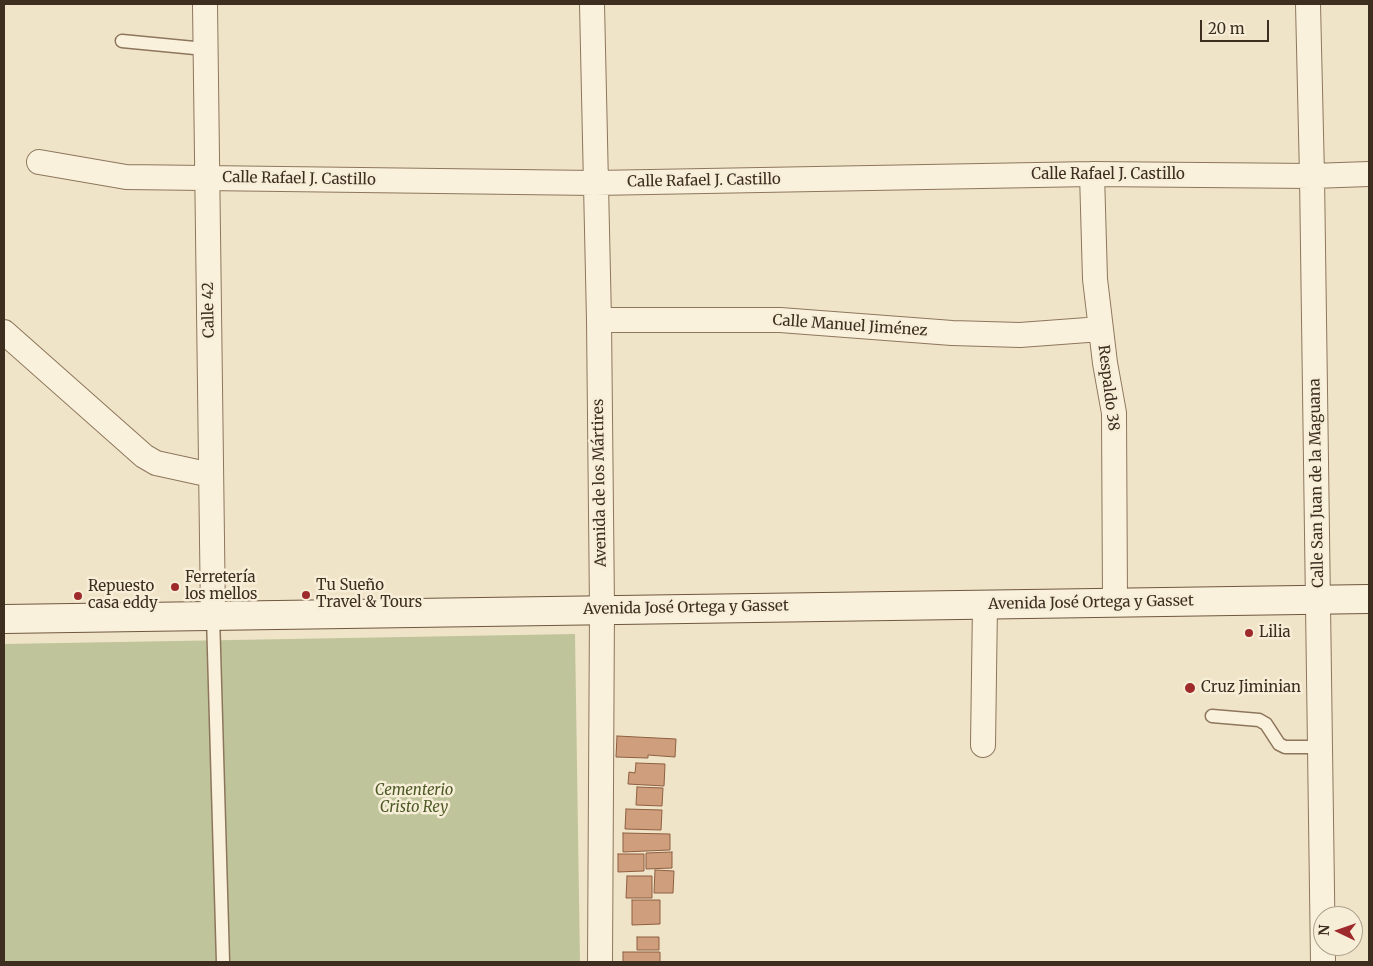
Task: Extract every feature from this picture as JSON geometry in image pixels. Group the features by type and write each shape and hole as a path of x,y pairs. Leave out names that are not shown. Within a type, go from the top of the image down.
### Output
{"main road":[{"name":"Avenida José Ortega y Gasset","path":"4,619 1369,599"}],"street":[{"name":"Calle 42","path":"205,4 213,616"},
{"name":"Avenida de los Mártires","path":"592,4 599,320 602,609 600,962"},
{"name":"Calle San Juan de la Maguana","path":"1308,4 1323,962"},
{"name":"Calle Rafael J. Castillo","path":"39,162 126,177 595,183 1092,174 1312,176 1369,174"},
{"name":"Respaldo 38","path":"1092,174 1095,279 1114,413 1115,602"},
{"name":"Calle Manuel Jiménez","path":"599,320 780,320 943,333 1010,334 1101,329"},
{"path":"4,332 144,456 156,463 211,475"},
{"path":"983,745 985,604"}],"lane":[{"path":"122,41 206,49"},
{"path":"213,616 223,962"},
{"path":"1212,716 1259,720 1266,724 1279,744 1285,747 1320,748"}],"green space":[{"name":"Cementerio Cristo Rey","path":"575,634 580,962 4,962 4,644"}],"building":[{"path":"617,736 676,739 675,757 648,755 648,758 616,757"},
{"path":"636,763 665,764 664,786 628,784 629,772 635,773"},
{"path":"637,787 663,788 662,806 636,805"},
{"path":"626,809 662,810 661,830 625,829"},
{"path":"623,833 670,834 670,850 623,852"},
{"path":"672,852 672,868 646,869 646,853"},
{"path":"618,854 644,854 644,871 618,872"},
{"path":"655,870 674,871 673,893 654,893"},
{"path":"627,876 652,876 652,898 626,898"},
{"path":"632,900 660,900 660,924 632,925"},
{"path":"637,937 659,937 659,950 637,950"},
{"path":"623,952 660,952 660,962 623,962"}],"place":[{"name":"Ferretería los mellos","path":"175,587"},
{"name":"Tu Sueño Travel & Tours","path":"306,595"},
{"name":"Repuesto casa eddy","path":"78,596"},
{"name":"Lilia","path":"1249,633"},
{"name":"Cruz Jiminian","path":"1190,688"}]}
